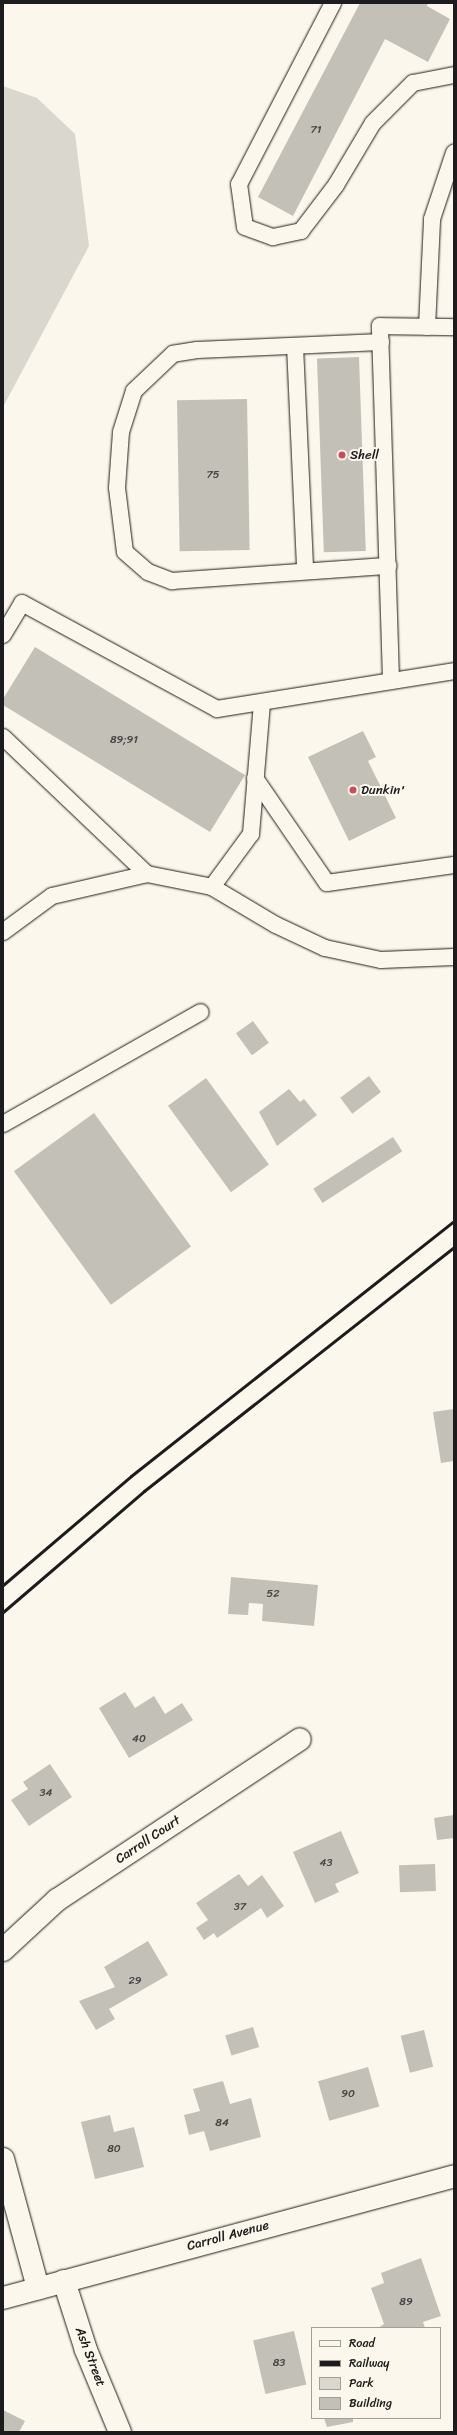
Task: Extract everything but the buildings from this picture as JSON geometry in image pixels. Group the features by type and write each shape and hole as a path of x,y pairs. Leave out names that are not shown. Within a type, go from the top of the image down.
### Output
{"street":[{"name":"Carroll Court","path":"3,1950 57,1900 300,1739"},
{"path":"3,2159 38,2288"},
{"name":"Carroll Avenue","path":"3,2298 454,2176"},
{"name":"Ash Street","path":"64,2281 86,2350 120,2432"}],"lane":[{"path":"333,3 239,184 245,227 273,237 301,231 336,185 373,123 413,83 454,75"},
{"path":"427,327 432,219 454,152"},
{"path":"391,679 380,326 454,327"},
{"path":"380,342 197,350 173,354 134,390 121,432 117,488 125,552 148,572 172,581 305,569 388,566"},
{"path":"295,346 305,569"},
{"path":"3,634 22,602 217,709 262,703 391,679 454,671"},
{"path":"212,887 251,834 262,703"},
{"path":"3,737 147,874"},
{"path":"255,778 327,883 454,865"},
{"path":"3,932 52,896 147,874 212,887 276,925 325,948 381,960 454,957"},
{"path":"3,1124 201,1012"}],"green space":[{"path":"3,86 37,98 75,134 89,246 3,407"}],"railway":[{"path":"3,1585 131,1476 454,1221"},
{"path":"3,1612 144,1491 454,1247"}],"place":[{"name":"Shell","path":"342,455"},
{"name":"Dunkin'","path":"353,790"}]}
